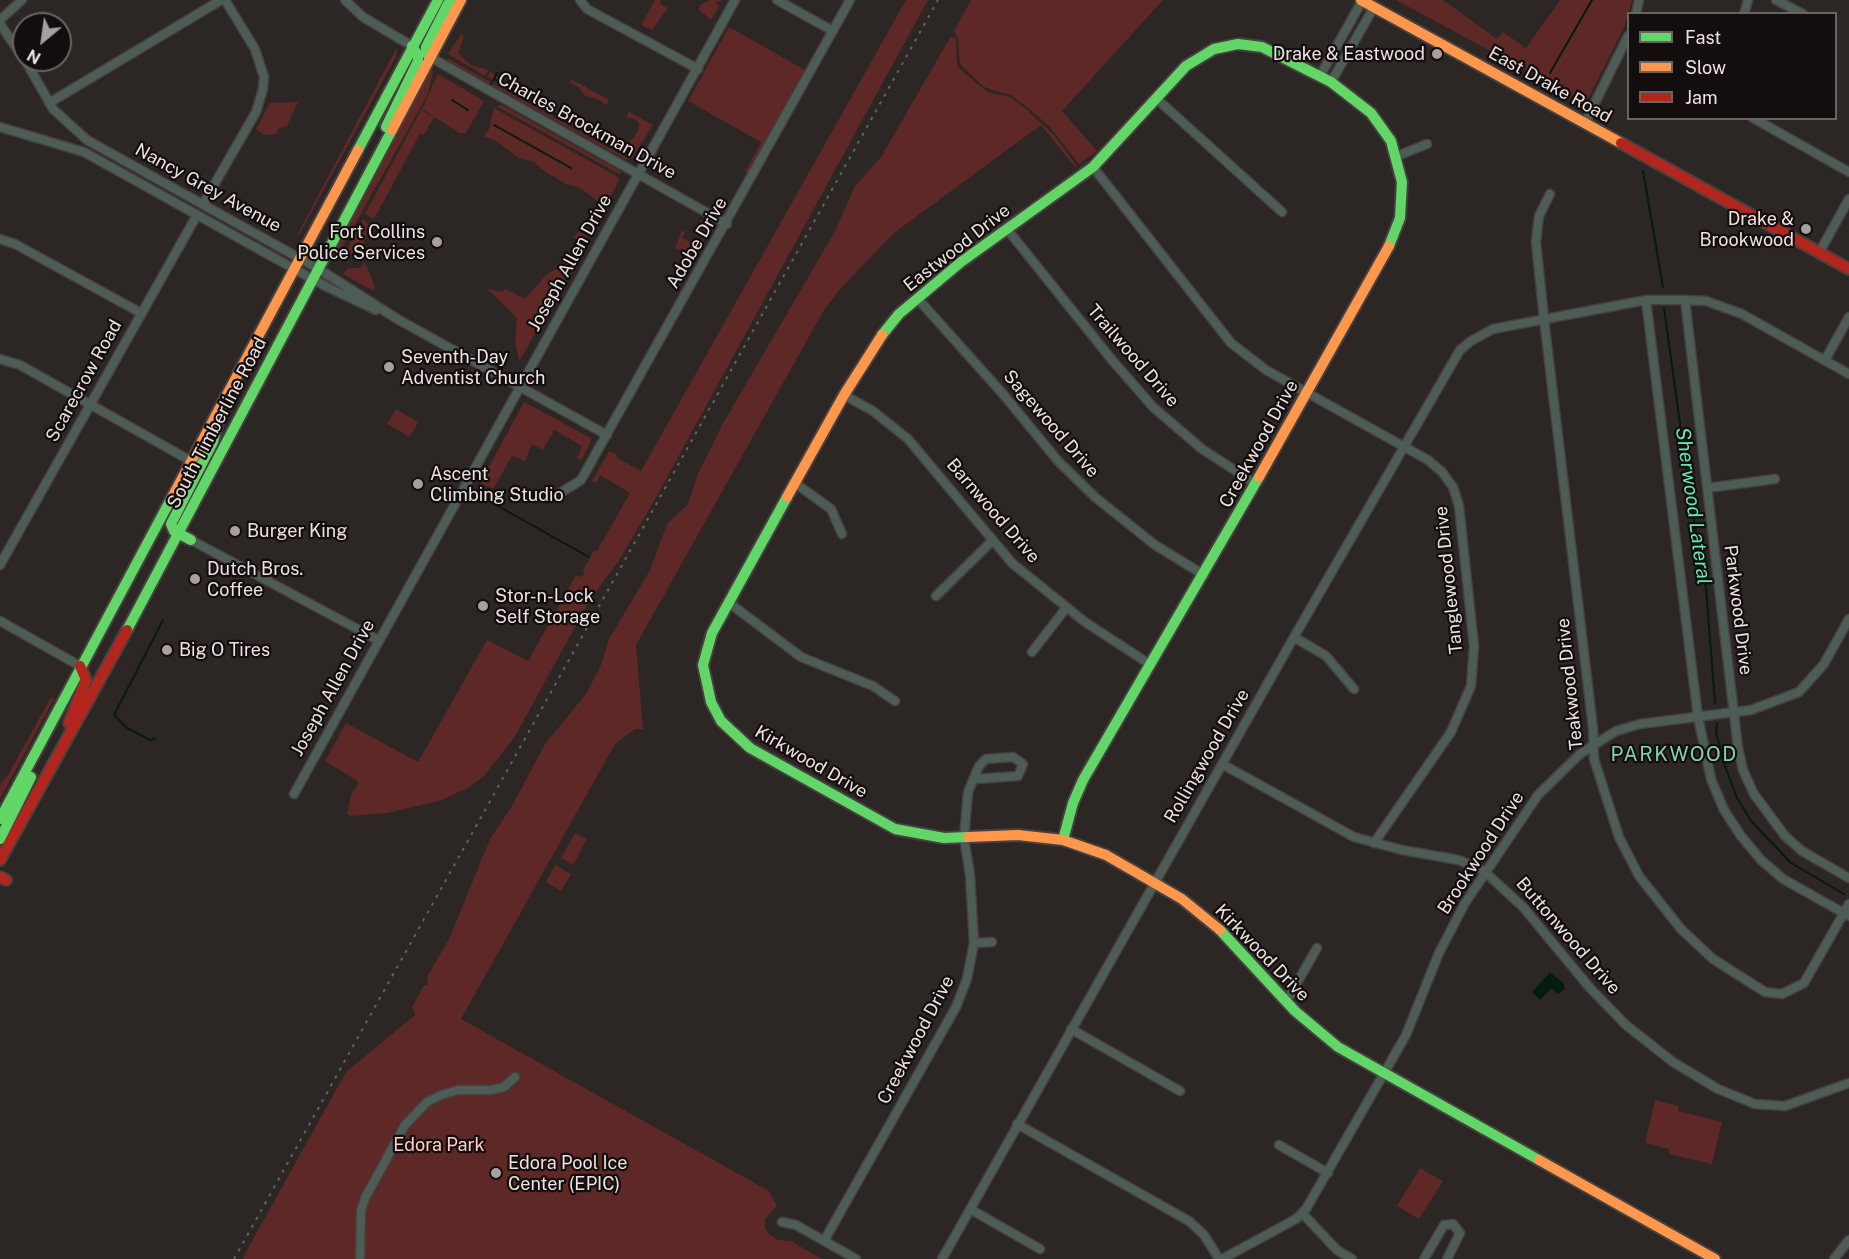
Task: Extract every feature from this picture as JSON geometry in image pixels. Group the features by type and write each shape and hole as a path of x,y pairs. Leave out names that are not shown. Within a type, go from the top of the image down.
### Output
{"street":[{"path":"0,22 22,0"},
{"path":"49,103 223,0 255,49 264,77 263,89 256,112 203,204"},
{"path":"345,0 363,17 412,46 418,55 418,61 391,113 381,149"},
{"name":"South Timberline Road","path":"0,819 438,0"},
{"path":"430,57 426,53 426,46 450,0"},
{"name":"South Timberline Road","path":"0,860 178,533 461,0"},
{"path":"580,0 584,7 698,69"},
{"name":"Joseph Allen Drive","path":"294,794 735,0"},
{"path":"777,0 833,31"},
{"name":"Adobe Drive","path":"560,493 581,480 727,224 850,0"},
{"path":"1320,76 1362,0"},
{"name":"East Drake Road","path":"1362,0 1849,269"},
{"path":"1776,0 1799,12"},
{"path":"1331,82 1374,7"},
{"name":"Nancy Grey Avenue","path":"0,22 12,40"},
{"path":"1585,123 1627,40"},
{"name":"Eastwood Drive","path":"711,702 703,665 708,643 728,602 844,394 878,340 899,314 961,262 1094,167 1186,66 1201,55 1214,49 1238,44 1262,47 1320,76"},
{"name":"Charles Brockman Drive","path":"430,57 727,224"},
{"name":"Nancy Grey Avenue","path":"31,72 49,103 64,121 87,140 317,268 399,320 607,435"},
{"name":"Creekwood Drive","path":"1063,840 1080,785 1256,484 1395,233 1402,201 1402,182 1397,156 1391,141 1371,113 1320,76"},
{"path":"1157,99 1282,212"},
{"path":"1757,120 1849,172"},
{"name":"Nancy Grey Avenue","path":"0,127 84,152 311,279 399,320"},
{"path":"1397,156 1427,144"},
{"name":"Tanglewood Drive","path":"1094,167 1231,343 1266,370 1403,445 1442,472 1453,487 1458,500 1474,646 1474,674 1468,698 1451,732 1374,843"},
{"name":"Teakwood Drive","path":"1550,194 1539,216 1536,242 1595,743 1594,759 1611,817 1639,876 1681,929 1736,975 1772,994 1782,994 1798,988 1809,977 1846,915 1849,904"},
{"path":"1819,253 1849,199"},
{"name":"Scarecrow Road","path":"0,565 197,215"},
{"name":"Trailwood Drive","path":"1007,229 1035,266 1149,402 1202,449 1256,484"},
{"path":"0,239 15,244 141,314"},
{"name":"Sagewood Drive","path":"918,299 1003,393 1052,454 1095,497 1155,545 1204,575"},
{"path":"1646,300 1711,779 1724,810 1741,836 1761,860 1783,879 1846,915"},
{"name":"Rollingwood Drive","path":"942,1259 1403,445 1453,360 1471,340 1493,329 1646,300 1706,301 1742,314 1849,374"},
{"name":"Parkwood Drive","path":"1685,300 1730,713 1743,770 1768,816 1803,851 1849,878"},
{"path":"1825,360 1849,317"},
{"path":"0,359 20,365 191,461"},
{"name":"Barnwood Drive","path":"844,394 873,411 908,440 1012,563 1066,608 1151,665"},
{"path":"220,407 220,422 213,442 173,516 172,528 378,640"},
{"path":"1707,488 1775,479"},
{"path":"795,483 831,509 842,534"},
{"path":"936,596 992,541"},
{"path":"728,602 801,657 873,686 895,701"},
{"path":"1032,652 1066,608"},
{"name":"Brookwood Drive","path":"1221,1259 1303,1214 1384,1075 1419,1006 1444,943 1484,871 1538,795 1595,743 1625,728 1765,706 1799,692 1824,664 1849,619"},
{"path":"0,621 80,666 86,680 47,774"},
{"path":"1293,637 1326,656 1354,689"},
{"name":"Kirkwood Drive","path":"711,702 722,721 750,748 887,825 920,836 964,838 1018,835 1063,840 1106,855 1182,899 1230,938 1286,1002 1338,1047 1384,1075 1715,1259"},
{"path":"0,839 30,778 40,745"},
{"path":"1013,757 1023,764 1018,776 974,779 979,766 986,759 1013,757"},
{"name":"Buttonwood Drive","path":"1222,764 1330,825 1374,843 1459,860 1484,871 1523,907 1590,988 1626,1025 1673,1062 1710,1085 1737,1098 1771,1106 1800,1103 1849,1083"},
{"name":"Creekwood Drive","path":"824,1241 956,1008 967,979 974,943 970,874 964,838 968,792 974,779"},
{"path":"974,943 992,942"},
{"path":"1286,1002 1317,948"},
{"path":"1071,1029 1180,1091"},
{"path":"360,1259 361,1211 365,1198 405,1125 427,1102 441,1095 458,1090 491,1090 504,1087 515,1077"},
{"path":"1017,1125 1189,1221 1204,1235 1221,1259"},
{"path":"1279,1144 1328,1173"},
{"path":"970,1209 1040,1249"},
{"path":"1303,1214 1337,1250 1352,1259"},
{"path":"783,1222 796,1225 856,1259"},
{"path":"1424,1259 1444,1225 1453,1224 1460,1233 1447,1259"},
{"path":"1834,1259 1849,1240"}],"green space":[{"path":"655,0 660,0 661,5 668,8 652,30 641,25"},
{"path":"709,0 722,0 715,3 719,6 711,20 699,10 700,5"},
{"path":"906,0 928,0 658,494 618,562 591,598 514,738 484,776 468,788 439,801 387,813 351,816 347,814 351,795 359,782 325,761 346,723 418,762 487,640 528,661 576,575 580,577 584,575 583,570 594,550 597,551 630,493 600,475 596,483 592,481 609,451 641,471"},
{"path":"971,0 1163,0 1062,111 1097,151 1079,164 1049,126 1027,107 1010,95 984,87 960,64 958,38 954,31"},
{"path":"1396,0 1443,0 1497,39 1503,32 1526,48 1560,0 1632,0 1624,28 1588,99 1583,101"},
{"path":"729,27 805,70 747,173 745,172 761,142 688,101"},
{"path":"461,34 464,36 458,53 471,65 488,70 485,76 448,54"},
{"name":"Edora Park","path":"951,36 956,39 957,64 960,69 987,92 1010,97 1026,109 1054,135 1077,166 1075,167 1041,125 894,233 840,289 824,310 636,645 643,729 635,729 615,744 461,1019 769,1191 777,1206 765,1219 765,1228 769,1234 778,1240 791,1241 822,1259 242,1259 346,1072 415,1015 412,1007 424,985 427,985 428,975 449,939 490,839 512,806 545,744 586,694 601,665 609,639 650,570 667,524 688,504 698,474 722,425 834,233 855,186 881,157"},
{"path":"397,47 396,57 298,237 297,235"},
{"path":"445,59 449,59 627,158 628,161"},
{"path":"434,70 427,96 336,258 332,254 429,72"},
{"path":"490,71 505,83 515,85 520,93 537,105 487,77"},
{"path":"438,74 484,101 466,133 459,133 422,109"},
{"path":"571,79 609,100 606,105 598,99 585,96 579,87 569,83"},
{"path":"298,102 287,126 279,128 277,134 264,135 256,129 270,103"},
{"path":"502,105 622,172 619,174 496,106"},
{"path":"494,108 620,178 594,228 588,224 600,203 580,188 566,184 541,169 534,162 519,158 496,141 484,136 489,129"},
{"path":"421,110 434,117 424,135 420,134 374,219 365,214"},
{"path":"629,112 653,125 632,158 610,147 614,139 628,145 638,131 639,124 636,120 626,117"},
{"path":"363,219 369,224 364,243 365,256 355,252 342,259"},
{"path":"701,220 711,228 699,249 693,256 675,248 682,230 685,232 682,238 699,247 706,234 703,232 704,227 699,224"},
{"path":"579,232 587,236 587,240 519,362 515,341 517,318 488,289 502,292 506,289 525,299 546,275 568,262 579,242 574,237"},
{"path":"365,262 375,287 373,291 343,274 348,268 360,268"},
{"path":"524,402 591,438 591,441 581,461 577,458 582,446 554,430 543,450 532,444 525,461 512,456 493,489 480,483"},
{"path":"396,409 418,422 410,437 387,424"},
{"path":"51,697 54,699 0,799 0,784 8,775"},
{"path":"575,833 587,839 573,865 561,858"},
{"path":"555,865 571,874 561,891 546,882"},
{"path":"1655,1100 1679,1106 1678,1111 1722,1122 1712,1164 1669,1154 1669,1149 1645,1143"},
{"path":"1420,1168 1443,1181 1419,1219 1397,1206"}],"shaded area":[{"path":"1550,972 1563,983 1565,989 1558,994 1551,988 1540,1000 1532,992"}],"waterway":[{"name":"Sherwood Lateral","path":"1550,73 1592,0"},
{"path":"493,81 497,73"},
{"path":"494,79 537,103"},
{"path":"452,100 468,110"},
{"path":"540,105 555,114"},
{"path":"557,115 564,118"},
{"path":"494,125 571,168"},
{"name":"Sherwood Lateral","path":"1643,171 1663,287"},
{"name":"Sherwood Lateral","path":"1664,308 1692,510 1706,588 1715,703"},
{"path":"478,495 589,557"},
{"path":"155,739 150,740 127,728 114,715 163,620"},
{"name":"Sherwood Lateral","path":"1717,723 1716,733 1725,766 1737,798 1752,822 1791,863 1844,894"}],"railway":[{"path":"234,1259 938,0"}],"traffic: fast":[{"path":"358,150 438,0"},
{"path":"430,57 426,53 426,47 450,0"},
{"path":"882,335 899,314 961,262 1093,167 1186,66 1214,49 1238,44 1262,47 1331,82 1371,113 1391,141 1402,182 1400,218 1389,246"},
{"path":"386,127 418,61 418,55 412,46"},
{"path":"127,630 392,130"},
{"path":"191,540 174,531 171,524 213,442 220,415"},
{"path":"1063,840 1073,803 1083,780 1259,477"},
{"path":"787,497 712,633 703,665 711,702 721,721 750,748 895,829 944,838 968,837"},
{"path":"0,819 171,499"},
{"path":"0,839 31,777"},
{"path":"1220,930 1295,1011 1338,1047 1539,1160"}],"traffic: slow":[{"path":"392,130 461,0"},
{"path":"1361,0 1621,143"},
{"path":"171,499 358,150"},
{"path":"1259,477 1389,246"},
{"path":"787,497 844,395 882,335"},
{"path":"968,837 1018,835 1063,840 1106,855 1182,899 1220,930"},
{"path":"1539,1160 1715,1259"}],"traffic: jam":[{"path":"1621,143 1849,269"},
{"path":"0,860 127,630"},
{"path":"69,723 86,680 80,666"},
{"path":"0,877 6,880"}],"place":[{"name":"Drake & Eastwood","path":"1437,54"},
{"name":"Drake & Brookwood","path":"1806,229"},
{"name":"Fort Collins Police Services","path":"437,242"},
{"name":"Seventh-Day Adventist Church","path":"389,367"},
{"name":"Ascent Climbing Studio","path":"418,484"},
{"name":"Burger King","path":"235,531"},
{"name":"Dutch Bros. Coffee","path":"195,579"},
{"name":"Stor-n-Lock Self Storage","path":"483,606"},
{"name":"Big O Tires","path":"167,650"},
{"name":"Edora Pool Ice Center (EPIC)","path":"496,1173"}],"district":[{"name":"PARKWOOD","path":"1674,755"}]}
